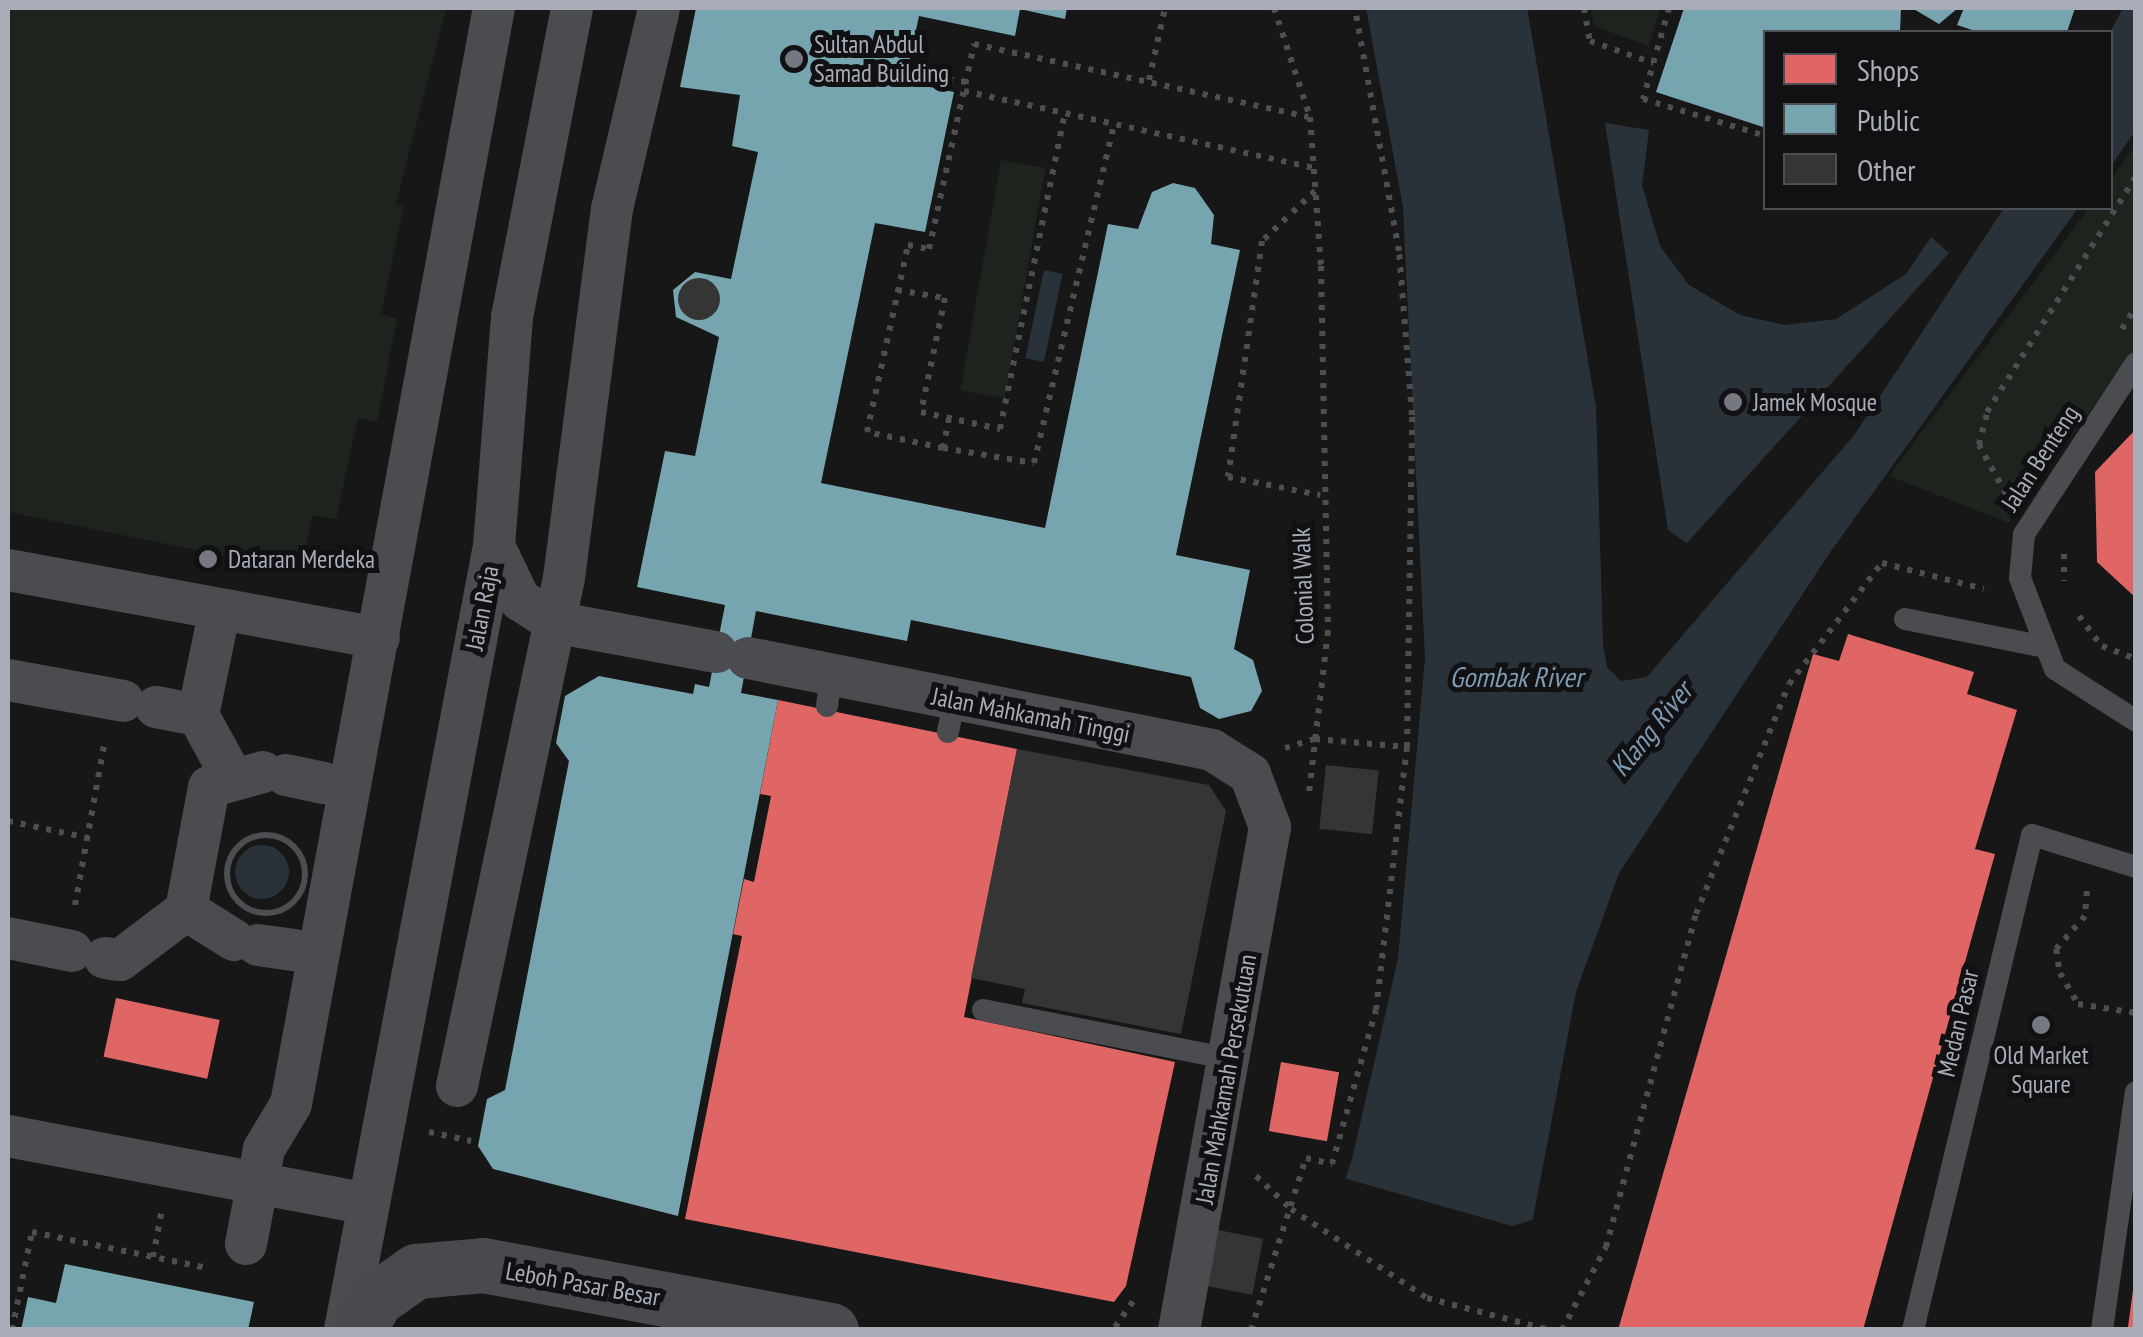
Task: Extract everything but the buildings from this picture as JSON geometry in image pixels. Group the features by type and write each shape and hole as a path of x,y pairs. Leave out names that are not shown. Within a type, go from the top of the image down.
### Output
{"street":[{"path":"230,1256 257,1187 264,1148 291,1104 282,948 298,781 379,638 494,8"},
{"name":"Jalan Raja","path":"345,1330 494,546 512,317 572,8"},
{"path":"457,1086 554,622 612,209 659,8"},
{"name":"Jalan Mahkamah Tinggi","path":"494,546 520,600 554,622 732,655 829,690 951,716 1212,750 1250,774 1289,819"},
{"path":"8,570 379,638"},
{"path":"198,715 220,609"},
{"path":"8,680 198,715 298,781"},
{"path":"8,938 120,960 186,910 210,787 298,781"},
{"name":"Jalan Mahkamah Persekutuan","path":"1179,1330 1230,1059 1289,819"},
{"path":"186,910 282,948"},
{"path":"8,1136 257,1187 369,1204"},
{"name":"Leboh Pasar Besar","path":"358,1330 376,1299 416,1271 483,1266 831,1330"}],"lane":[{"name":"Jalan Benteng","path":"2136,364 2024,534 2020,578 2045,647 2078,691 2136,721"},
{"path":"1905,619 2045,647"},
{"name":"Medan Pasar","path":"1913,1330 2032,835 2136,867"},
{"path":"984,1010 1230,1059"},
{"path":"2102,1330 2136,1092"}],"path":[{"path":"1150,80 1165,8"},
{"name":"Colonial Walk","path":"1274,8 1310,117 1316,190 1320,496 1328,631 1314,738 1289,819"},
{"path":"1251,1330 1306,1158 1332,1164 1376,1010 1408,747 1412,415 1399,251 1355,8"},
{"path":"1584,8 1590,42 1654,62"},
{"path":"1670,8 1643,99 1763,135"},
{"path":"1114,124 1034,463 867,432 908,245 929,249 974,44 1310,117"},
{"path":"910,72 966,82"},
{"path":"964,92 1314,168"},
{"path":"898,290 945,298 921,412 1000,428 1065,114"},
{"path":"2012,505 1979,446 1987,412 2136,176"},
{"path":"1316,190 1262,241 1228,477 1320,496"},
{"path":"942,448 949,418"},
{"path":"2064,534 2064,584 2086,630 2136,659"},
{"path":"1562,1330 1606,1247 1696,914 1789,684 1882,563 1983,592"},
{"path":"81,953 88,838 130,703"},
{"path":"1314,738 1408,747"},
{"path":"8,821 88,838"},
{"path":"275,836 299,852 305,879 291,903 263,912 235,898 227,867 244,841 275,836"},
{"path":"2096,856 2085,916 2056,959 2078,1004 2136,1013"},
{"path":"1256,1160 1256,1180 1291,1209 1427,1298 1550,1330"},
{"path":"12,1330 32,1232 230,1256"}],"shaded area":[{"path":"8,8 446,8 396,204 404,206 381,314 397,319 377,422 358,418 336,519 312,515 301,571 8,512"},
{"path":"1591,8 1660,8 1649,46 1594,26"},
{"path":"2135,146 2135,349 2009,523 1889,476 2088,210 2113,210 2113,176"},
{"path":"1001,160 1045,168 1005,398 960,390"}],"water":[{"path":"1366,8 1527,8 1596,407 1603,644 1607,667 1621,681 1647,677 1855,434 2003,210 2077,210 1831,551 1619,873 1576,992 1512,1329 1294,1330 1352,1159 1398,959 1425,658 1403,207"},
{"path":"2123,8 2135,8 2135,131 2113,163 2113,30"},
{"path":"1605,123 1649,130 1642,185 1660,246 1689,285 1740,315 1784,325 1836,319 1906,274 1931,237 1949,253 1687,543 1668,530"},
{"path":"1044,270 1063,274 1044,362 1025,358"},
{"path":"262,845 281,853 289,872 281,891 262,899 243,891 235,872 243,853"}],"pier":[{"path":"1340,1177 1512,1226 1536,1219 1517,1330 1289,1330"}],"place":[{"name":"Sultan Abdul Samad Building","path":"794,59"},
{"name":"Jamek Mosque","path":"1733,402"},
{"name":"Dataran Merdeka","path":"208,559"},
{"name":"Old Market Square","path":"2041,1025"}],"water label":[{"name":"Gombak River","path":"1516,677"},
{"name":"Klang River","path":"1651,729"}]}
